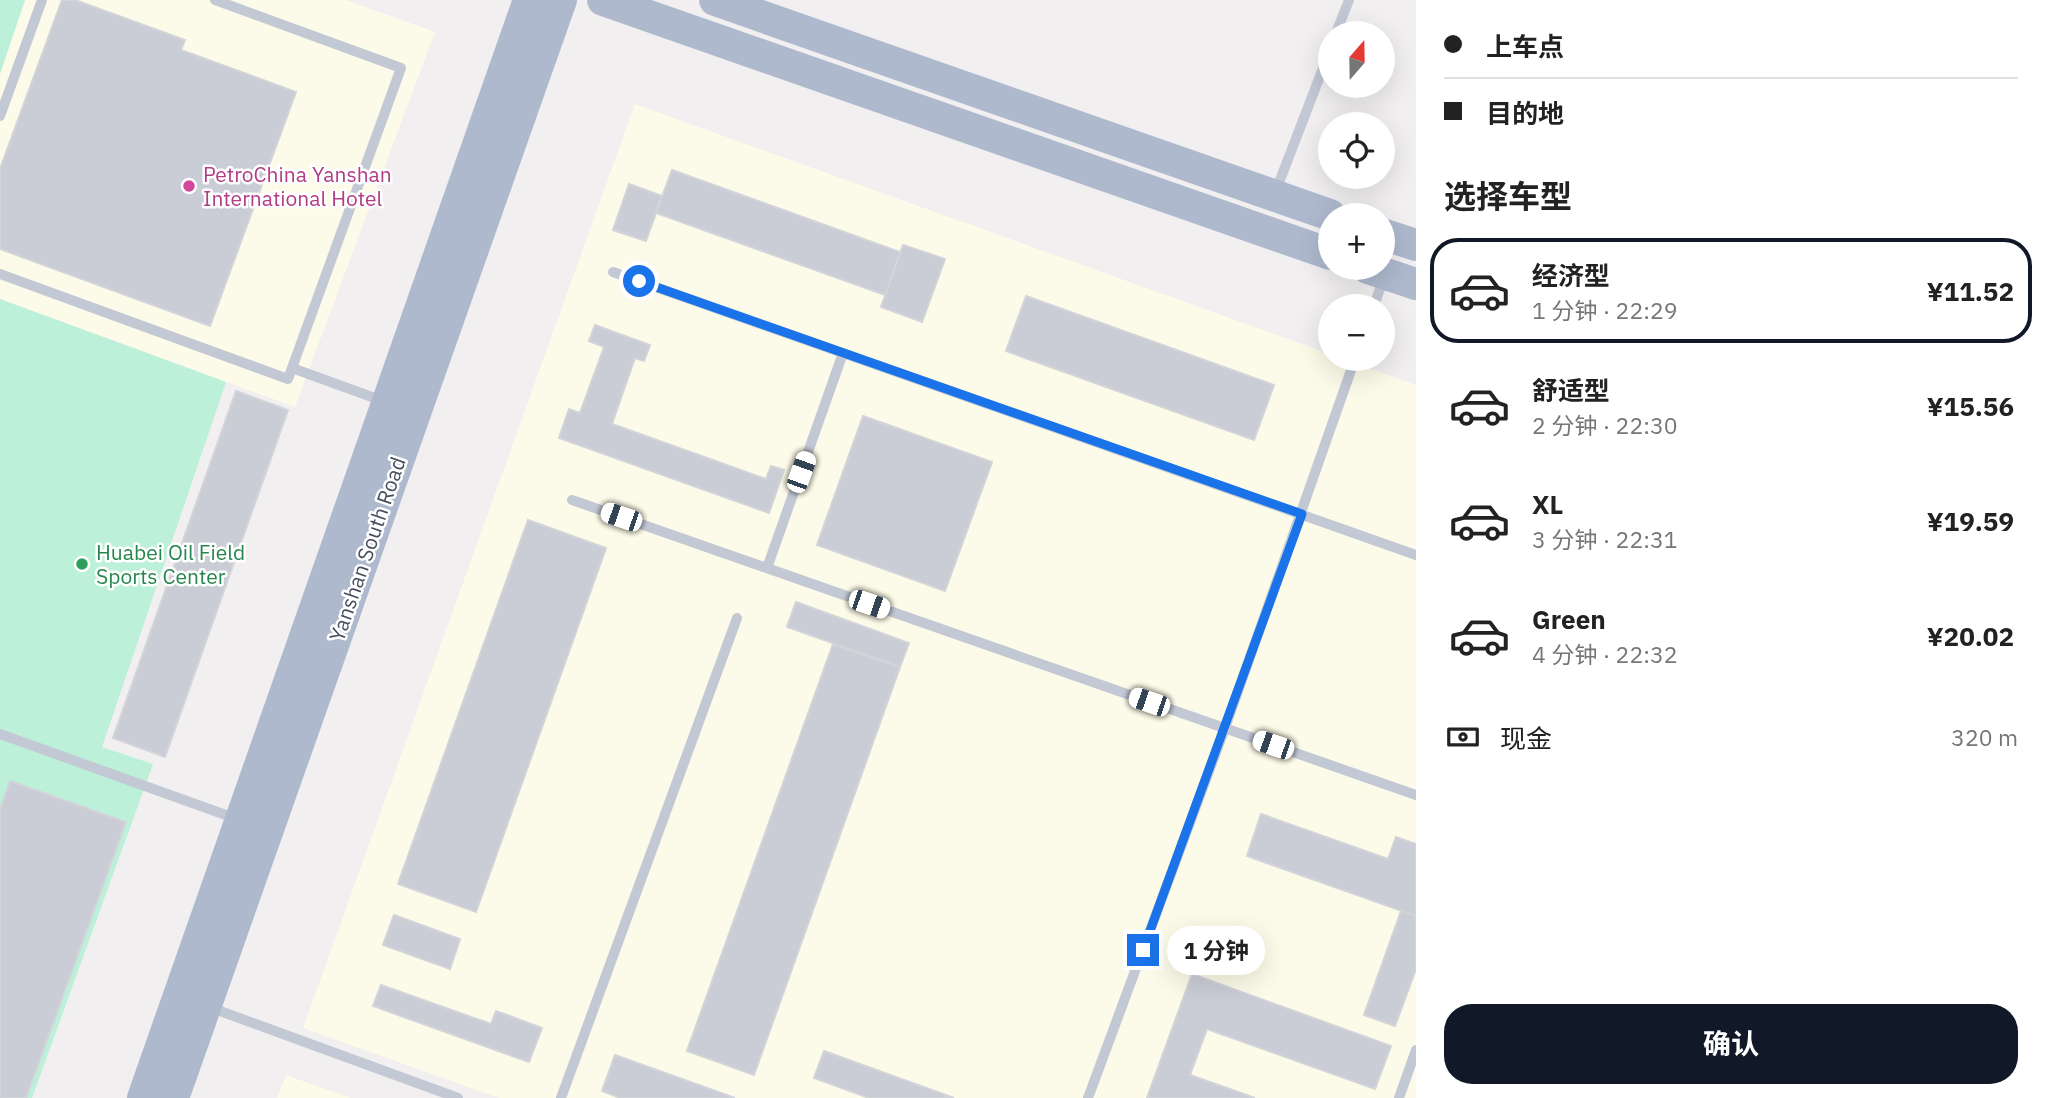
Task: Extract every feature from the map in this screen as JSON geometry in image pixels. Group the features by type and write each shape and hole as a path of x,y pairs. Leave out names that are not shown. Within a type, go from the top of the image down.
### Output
{"main road":[{"name":"Yanshan South Road","path":"144,1098 529,0"},
{"name":"Yanshan South Road","path":"173,1098 561,0"},
{"path":"603,0 1318,250"},
{"path":"715,0 1318,211"},
{"path":"1395,238 1416,245"},
{"path":"1395,277 1416,284"}],"lane":[{"path":"0,116 43,0"},
{"path":"0,274 288,379 401,68 215,0"},
{"path":"1341,21 1349,0"},
{"path":"1273,195 1318,81"},
{"path":"613,272 1416,555"},
{"path":"767,568 843,353"},
{"path":"292,368 388,403"},
{"path":"1088,1098 1225,729 1351,371"},
{"path":"572,500 1416,795"},
{"path":"561,1098 737,618"},
{"path":"0,734 242,821"},
{"path":"206,1006 458,1098"},
{"path":"1399,1098 1416,1050"}],"shaded area":[{"name":"PetroChina Yanshan International Hotel","path":"25,0 346,0 435,32 295,407 0,299 0,74"},
{"path":"635,104 1318,350 1318,371 1377,371 1416,385 1416,1098 499,1098 303,1028"},
{"path":"286,1075 351,1098 277,1098"}],"green space":[{"path":"0,0 25,0 0,74"},
{"name":"Huabei Oil Field Sports Center","path":"0,299 226,382 102,747 153,764 32,1098 0,1098"}],"building":[{"path":"62,0 75,0 185,40 181,50 296,92 210,326 0,249 0,169"},
{"path":"672,170 900,252 885,295 656,213"},
{"path":"629,184 662,196 646,241 613,230"},
{"path":"903,245 945,259 922,322 881,307"},
{"path":"1026,296 1274,385 1254,440 1006,351"},
{"path":"595,325 650,345 644,361 635,358 612,424 766,479 771,466 784,470 769,513 559,438 569,409 580,413 604,347 589,341"},
{"path":"236,391 288,410 165,757 113,738"},
{"path":"863,416 992,462 945,591 817,545"},
{"path":"528,520 606,548 476,912 398,884"},
{"path":"796,602 909,643 900,667 787,627"},
{"path":"833,644 900,667 754,1075 687,1051"},
{"path":"10,781 126,822 26,1098 0,1098 0,809"},
{"path":"1261,814 1388,859 1396,837 1416,844 1416,916 1247,856"},
{"path":"1401,911 1416,916 1416,969 1395,1026 1364,1015"},
{"path":"394,915 460,939 450,969 383,945"},
{"path":"1192,974 1391,1046 1375,1089 1207,1029 1190,1075 1255,1098 1147,1098"},
{"path":"381,985 491,1024 496,1011 542,1028 529,1062 373,1006"},
{"path":"824,1051 954,1098 869,1098 814,1078"},
{"path":"615,1055 735,1098 620,1098 602,1091"}],"place":[{"name":"PetroChina Yanshan International Hotel","path":"189,186"},
{"name":"Huabei Oil Field Sports Center","path":"82,564"}],"route":[{"path":"639,281 1302,514 1143,950"}]}
